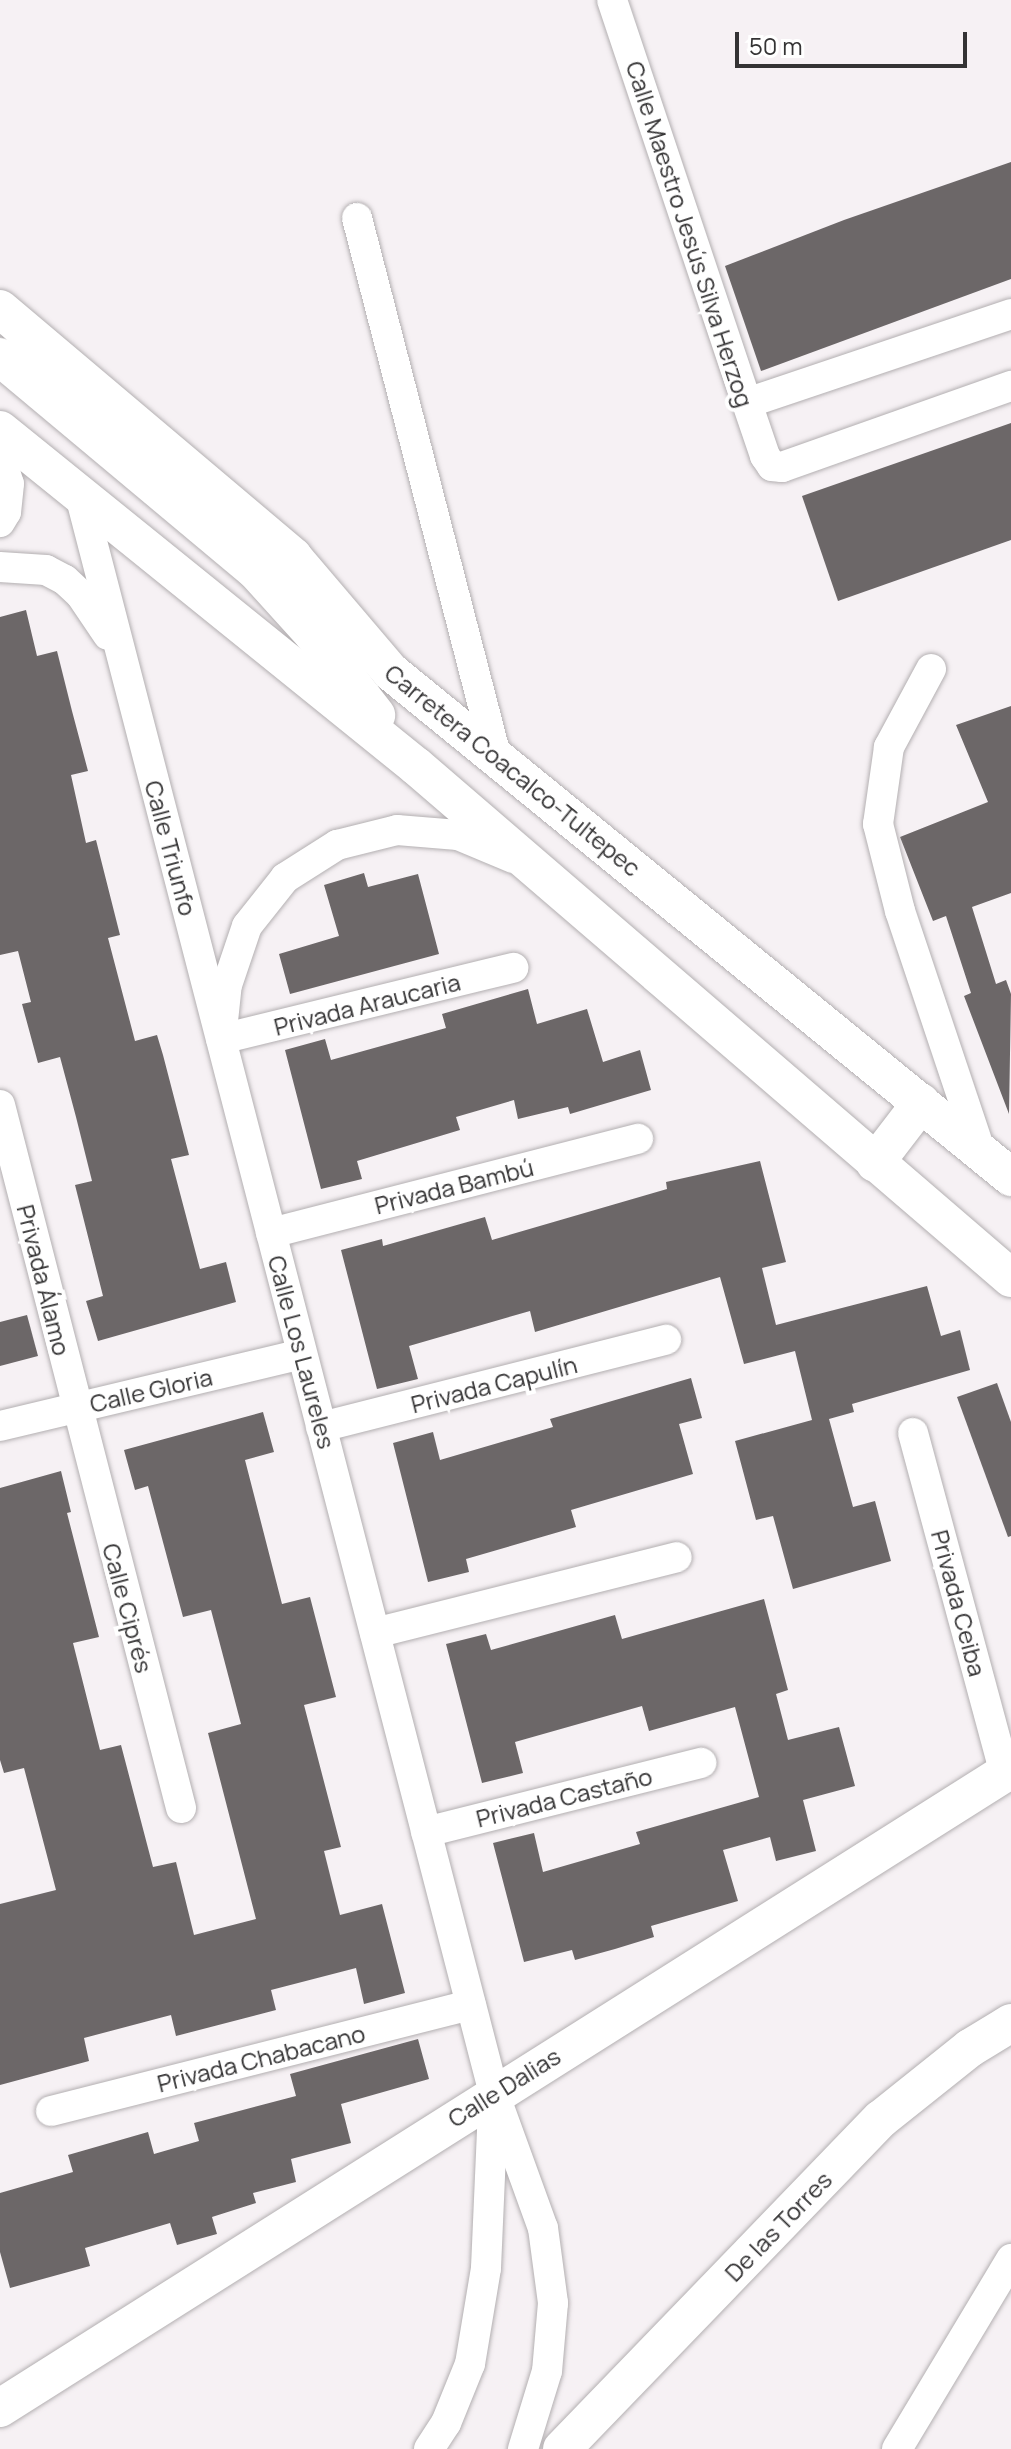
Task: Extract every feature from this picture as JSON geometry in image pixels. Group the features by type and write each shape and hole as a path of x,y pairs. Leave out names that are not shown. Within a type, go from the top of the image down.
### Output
{"main road":[{"name":"Carretera Coacalco-Tultepec","path":"0,309 293,557 391,672 1011,1177"},
{"path":"0,357 255,570 313,634 416,766"},
{"path":"0,430 416,766 1011,1278"},
{"path":"875,1163 921,1103"},
{"name":"Calle Dalias","path":"0,2408 1008,1771"},
{"name":"De las Torres","path":"562,2449 881,2119 970,2048 1011,2023"}],"street":[{"name":"Calle Maestro Jesús Silva Herzog","path":"612,0 765,456 772,466 782,467 1011,386"},
{"path":"357,218 496,756"},
{"path":"747,403 1011,314"},
{"path":"0,455 9,484 6,512 0,522"},
{"name":"Calle Triunfo","path":"80,495 221,1039"},
{"name":"Calle Triunfo","path":"0,567 46,570 65,580 81,595 122,656"},
{"path":"931,669 889,747 878,824 900,911 981,1153"},
{"name":"Calle Los Laureles","path":"494,2093 221,1039 227,985 247,926 285,878 337,845 397,830 458,835 531,865"},
{"name":"Privada Araucaria","path":"221,1039 513,968"},
{"name":"Privada Álamo","path":"0,1105 76,1408"},
{"name":"Privada Bambú","path":"271,1233 638,1139"},
{"name":"Privada Capulín","path":"321,1427 666,1340"},
{"name":"Calle Gloria","path":"0,1426 302,1354"},
{"name":"Calle Ciprés","path":"76,1408 181,1808"},
{"name":"Privada Ceiba","path":"913,1433 1008,1771"},
{"path":"375,1633 677,1557"},
{"name":"Privada Castaño","path":"426,1832 701,1763"},
{"name":"Privada Chabacano","path":"51,2111 471,2005"},
{"path":"429,2449 446,2423 470,2364 486,2268 494,2093"},
{"path":"494,2093 543,2228 553,2303 547,2371 523,2449"},
{"path":"897,2449 1011,2259"}],"building":[{"path":"1011,162 1011,279 761,371 725,266 844,220"},
{"path":"1011,423 1011,540 838,601 802,496"},
{"path":"26,610 37,656 57,651 88,771 71,775 86,843 96,840 120,935 108,938 135,1041 157,1035 163,1055 189,1155 171,1159 200,1269 226,1262 236,1302 98,1341 86,1301 103,1296 75,1185 92,1181 76,1117 60,1057 38,1063 22,1004 31,1002 18,951 0,955 0,617"},
{"path":"1011,706 1011,893 972,907 996,984 1006,980 1011,994 1009,1114 964,996 971,993 946,916 933,921 900,837 988,802 956,725"},
{"path":"364,873 368,887 418,874 439,954 290,994 279,954 339,936 324,885"},
{"path":"528,989 537,1024 587,1009 603,1062 640,1050 651,1090 570,1114 568,1107 518,1119 514,1100 456,1117 460,1130 357,1161 362,1179 321,1189 285,1050 325,1039 331,1060 446,1028 442,1014"},
{"path":"760,1161 786,1262 762,1268 776,1325 927,1286 941,1336 960,1330 970,1370 852,1404 854,1412 829,1419 853,1507 875,1501 891,1561 793,1589 773,1516 756,1520 735,1441 812,1420 795,1351 744,1364 720,1277 535,1332 530,1311 409,1346 418,1379 377,1389 341,1250 382,1239 383,1246 485,1217 492,1240 667,1189 666,1182"},
{"path":"27,1315 38,1356 0,1366 0,1322"},
{"path":"691,1378 702,1418 679,1424 693,1474 571,1510 576,1527 466,1559 469,1572 428,1582 393,1443 433,1432 440,1460 553,1427 550,1419"},
{"path":"997,1383 1011,1422 1011,1536 1008,1537 957,1397"},
{"path":"263,1412 274,1452 245,1460 282,1604 310,1597 336,1697 304,1705 341,1847 324,1851 340,1915 382,1904 405,1993 364,2004 356,1968 271,1990 276,2010 176,2036 171,2015 84,2038 89,2061 0,2085 0,1904 56,1890 24,1768 4,1773 0,1760 0,1488 61,1471 71,1512 67,1513 99,1637 73,1643 100,1750 121,1745 153,1867 176,1862 194,1935 256,1919 208,1733 241,1724 211,1610 183,1617 148,1486 135,1490 124,1450"},
{"path":"764,1599 788,1690 776,1694 788,1740 839,1727 855,1786 803,1800 816,1851 776,1861 770,1837 723,1850 738,1901 651,1926 654,1937 615,1949 575,1960 572,1950 524,1962 493,1843 534,1833 543,1872 640,1844 636,1832 759,1797 735,1707 649,1731 642,1706 515,1742 523,1773 482,1783 446,1644 486,1634 491,1650 615,1615 622,1639"},
{"path":"418,2039 429,2079 341,2104 351,2143 291,2159 296,2182 253,2193 256,2203 212,2217 217,2234 177,2245 170,2223 85,2248 90,2266 10,2288 0,2252 0,2193 73,2172 68,2155 148,2132 154,2154 199,2141 194,2123 296,2096 290,2074"}]}
